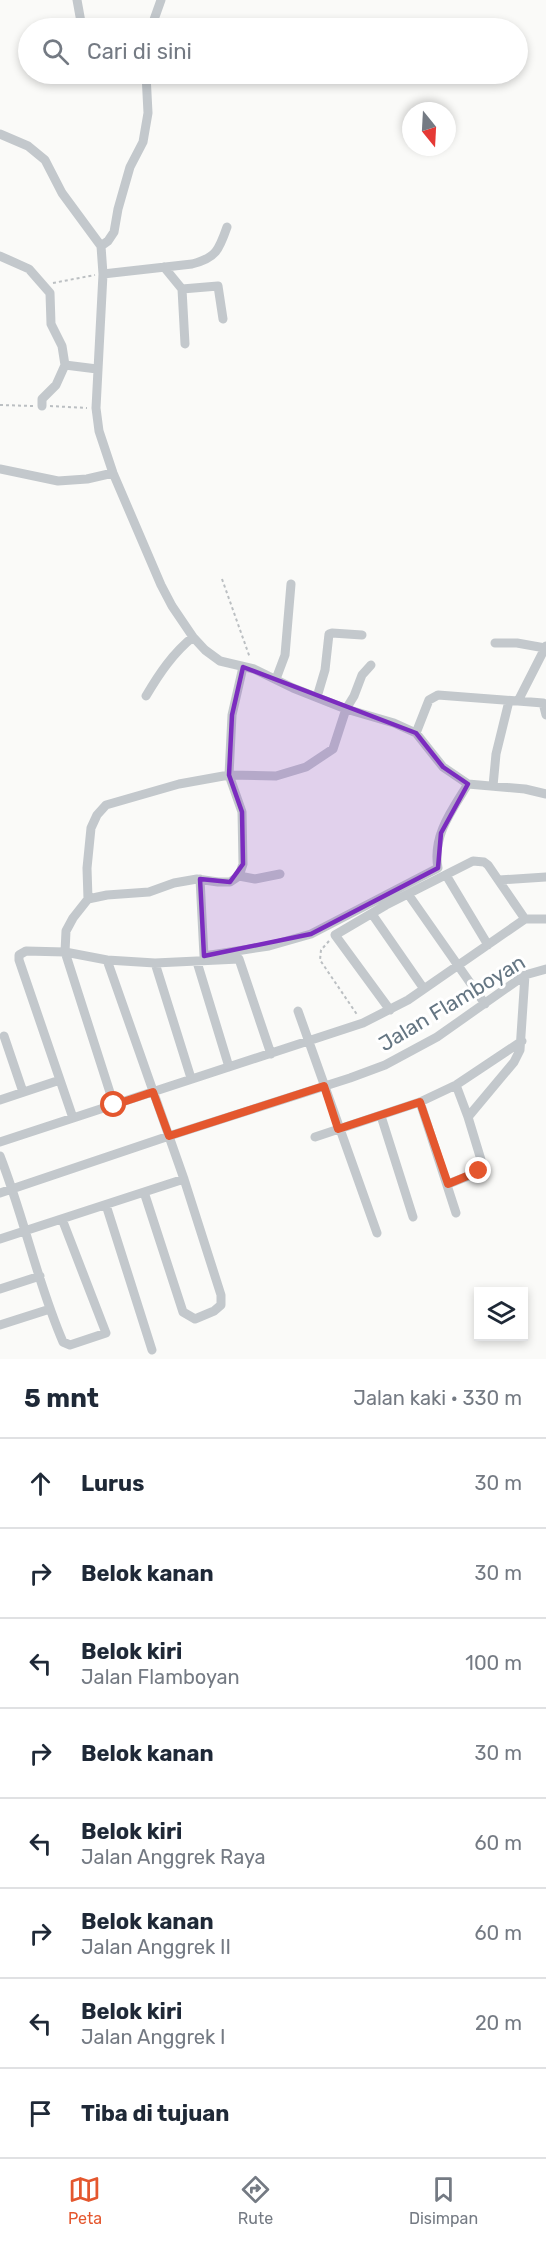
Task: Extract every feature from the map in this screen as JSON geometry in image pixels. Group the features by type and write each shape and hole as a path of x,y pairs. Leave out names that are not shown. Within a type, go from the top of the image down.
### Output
{"street":[{"path":"76,0 80,18"},
{"path":"155,18 161,0"},
{"path":"101,246 114,232 130,167 143,142 148,113 147,84"},
{"path":"0,135 28,146 45,160 62,194 101,246 104,274 96,408 101,440 161,585 193,637 205,651 220,661 254,669 293,688 346,709 394,723 416,733 443,767 468,784 546,794"},
{"path":"104,274 192,264 210,258 218,248 226,227"},
{"path":"0,256 29,269 50,293 51,324 62,346 66,364 56,385 42,399 42,406"},
{"path":"164,267 182,289 185,344"},
{"path":"182,289 218,286 224,318"},
{"path":"66,364 97,369"},
{"path":"0,469 58,481 87,479 113,473"},
{"path":"276,679 285,655 291,584"},
{"path":"317,697 324,670 328,634 362,635"},
{"path":"146,696 171,658 193,637"},
{"path":"494,786 496,754 513,701 546,647 495,643"},
{"path":"114,1105 65,952 66,931 88,899 87,868 92,828 97,814 106,805 179,784 229,775 276,776 306,767 333,749 346,709 362,675 371,665"},
{"path":"88,899 107,895 149,892 174,883 200,879 230,882 239,876 243,864 242,812 229,775 232,715 243,667"},
{"path":"416,733 425,707 433,696 451,694 543,703 546,715"},
{"path":"200,879 204,956 269,946 311,934 438,868 436,856 441,832 468,784"},
{"path":"390,1010 335,935 469,862 479,861 488,865 525,919"},
{"path":"239,876 250,880 279,874"},
{"path":"446,875 488,945"},
{"path":"499,880 546,877"},
{"path":"408,894 485,1004"},
{"path":"372,914 424,988"},
{"path":"0,1142 363,1023 390,1010 525,919 546,919"},
{"path":"73,1118 19,957 26,951 65,952 107,960 155,963 239,959 271,1054"},
{"path":"107,960 184,1179 222,1301 214,1311 195,1319 183,1312 144,1192"},
{"path":"197,962 229,1067"},
{"path":"155,963 191,1078"},
{"name":"Jalan Flamboyan","path":"0,1193 350,1078 411,1052 437,1037 525,975 546,969"},
{"path":"468,1117 514,1062 522,1041 525,975"},
{"path":"298,1011 310,1040 338,1129 377,1233"},
{"path":"4,1036 23,1092"},
{"path":"315,1137 420,1102 456,1085 522,1041"},
{"path":"0,1100 60,1080"},
{"path":"448,1184 476,1173 481,1166 468,1117 456,1085"},
{"path":"420,1102 456,1213"},
{"path":"381,1116 413,1217"},
{"path":"0,1156 50,1309 63,1342 67,1345 106,1333 62,1219"},
{"path":"0,1239 184,1179"},
{"path":"106,1205 152,1350"},
{"path":"0,1289 40,1276"},
{"path":"0,1326 50,1309"}],"path":[{"path":"43,284 104,274"},
{"path":"222,579 254,669"},
{"path":"335,935 321,950 319,956 336,986 363,1023"}],"highlighted area":[{"path":"243,667 416,733 443,767 468,784 441,833 438,868 311,934 204,956 200,879 230,882 243,864 242,812 229,775 232,715"}],"route":[{"path":"114,1105 153,1092 169,1136 324,1086 338,1129 420,1102 448,1184 479,1171"}]}
